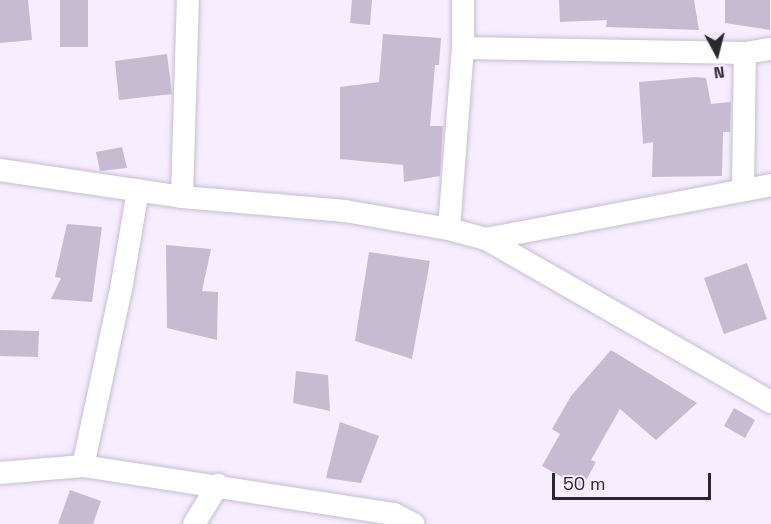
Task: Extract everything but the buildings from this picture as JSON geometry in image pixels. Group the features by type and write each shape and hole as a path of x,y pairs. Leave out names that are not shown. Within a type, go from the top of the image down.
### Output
{"street":[{"path":"182,197 188,0"},
{"path":"449,230 463,48 463,0"},
{"path":"463,48 745,53 771,49"},
{"path":"743,189 745,53"},
{"path":"0,170 182,197 345,211 486,239 771,401"},
{"path":"486,239 771,185"},
{"path":"83,466 121,289 138,189"},
{"path":"0,473 83,466 218,485 394,514 414,524"},
{"path":"194,524 218,485"}]}
